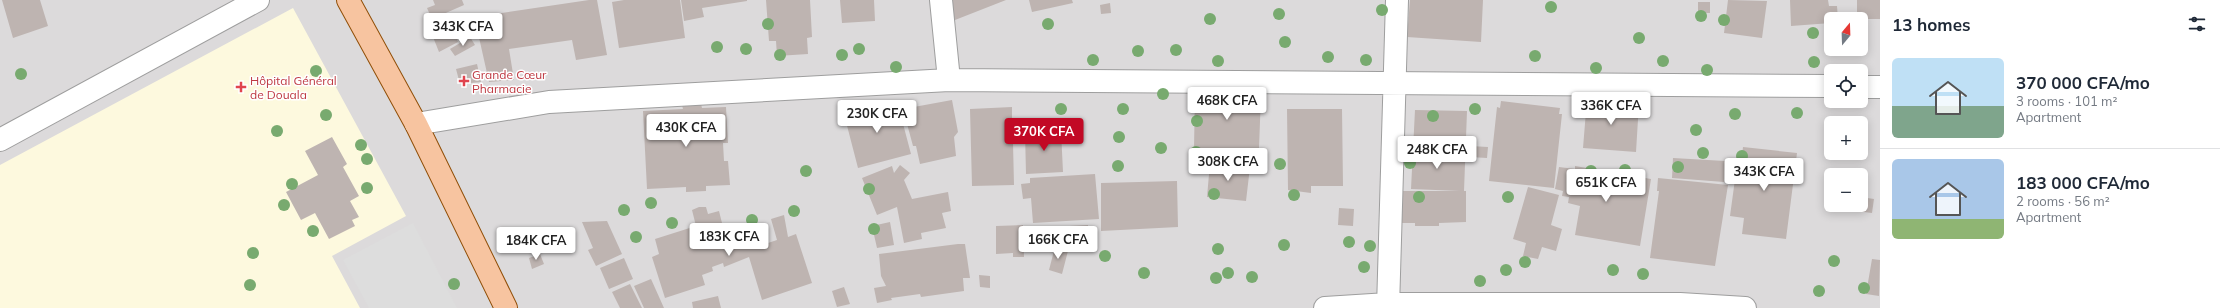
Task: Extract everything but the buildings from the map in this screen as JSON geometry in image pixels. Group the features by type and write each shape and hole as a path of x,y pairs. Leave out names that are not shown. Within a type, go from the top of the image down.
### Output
{"main road":[{"path":"348,0 416,124 506,308"}],"street":[{"path":"0,140 258,0"},
{"path":"941,0 950,80"},
{"path":"1388,306 1397,0"},
{"path":"416,124 549,102 950,80 1824,86"},
{"path":"1868,87 1880,87"},
{"path":"1325,308 1388,306 1680,304 1745,308"}],"shaded area":[{"path":"0,0 1880,0 1880,308 0,308"},
{"name":"Hôpital Général de Douala","path":"293,8 406,216 332,256 360,308 0,308 0,165"},
{"path":"413,223 457,308 369,308 343,260"}],"place":[{"name":"Grande Cœur Pharmacie","path":"464,81"},
{"name":"Hôpital Général de Douala","path":"241,87"}]}
